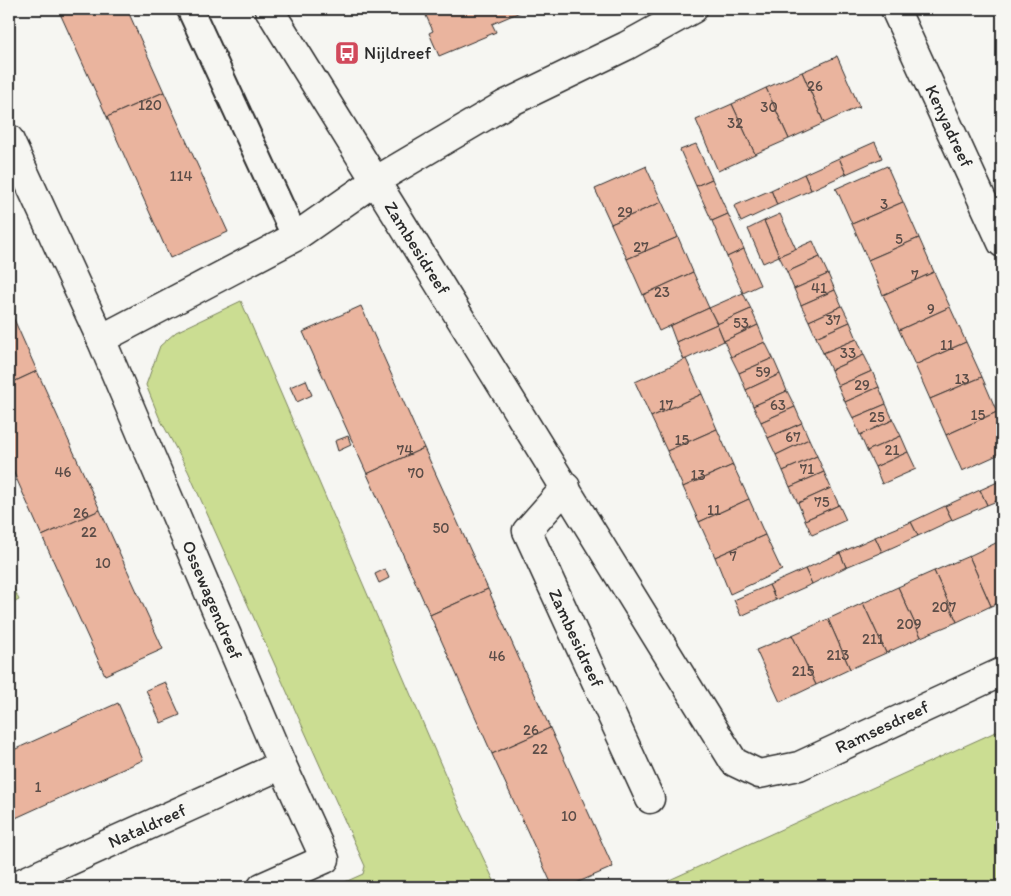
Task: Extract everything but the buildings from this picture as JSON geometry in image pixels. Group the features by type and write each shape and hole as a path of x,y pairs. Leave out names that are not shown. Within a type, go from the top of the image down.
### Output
{"street":[{"name":"Zambesidreef","path":"269,9 566,487 734,762 759,774"},
{"path":"100,339 295,238 375,181 504,105 626,46 693,9"},
{"name":"Kenyadreef","path":"895,9 1002,243"},
{"name":"Ossewagendreef","path":"9,139 100,339 282,765 325,859 262,887"},
{"name":"Zambesidreef","path":"566,487 527,531 650,799"},
{"name":"Ramsesdreef","path":"759,774 799,766 1002,672"},
{"name":"Nataldreef","path":"12,887 282,765"}],"lane":[{"path":"190,9 295,238"}],"green space":[{"path":"241,301 460,809 497,887 334,887 363,874 365,866 188,471 159,417 146,385 160,346 176,332"},
{"path":"9,578 19,600 9,605"},
{"path":"1002,729 1002,887 654,887"}],"place":[{"name":"Nijldreef","path":"347,53"}]}
